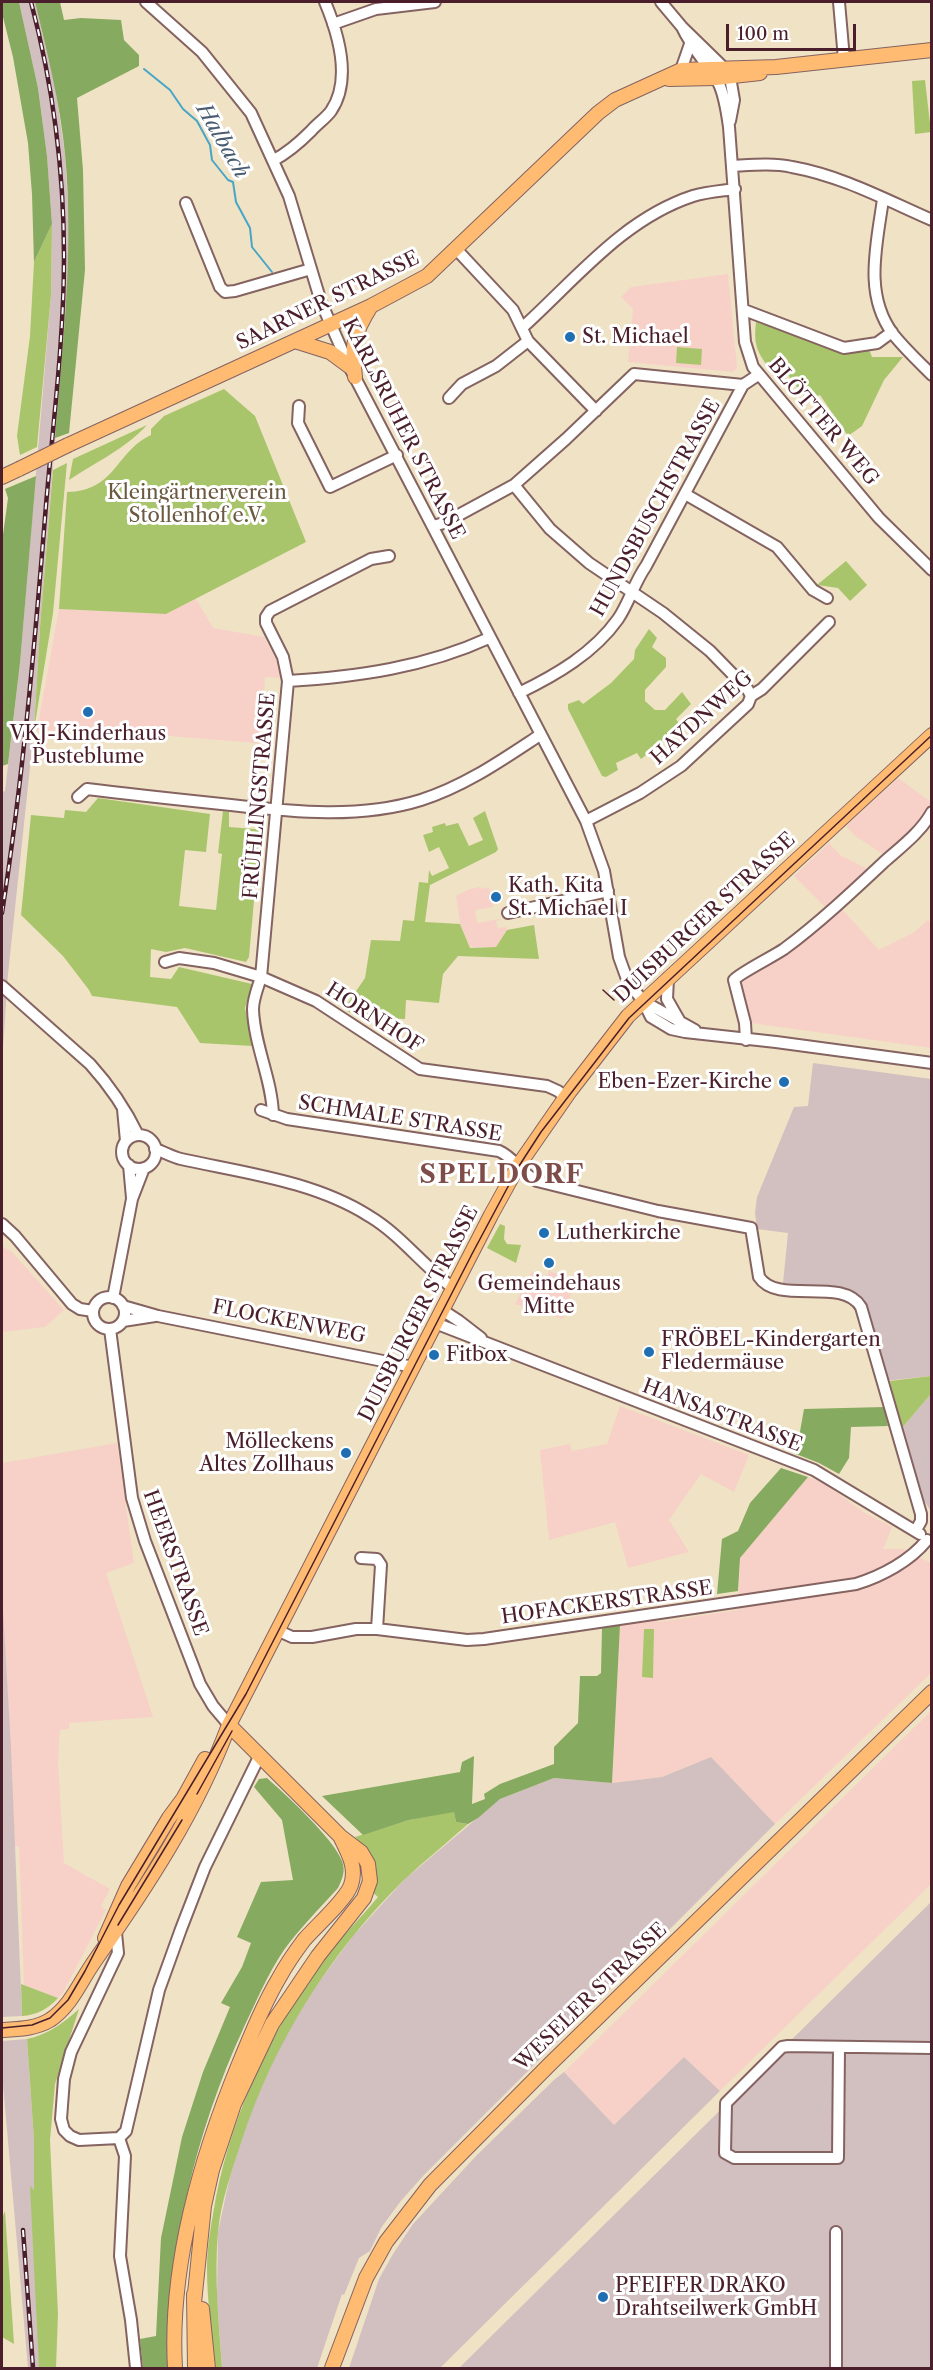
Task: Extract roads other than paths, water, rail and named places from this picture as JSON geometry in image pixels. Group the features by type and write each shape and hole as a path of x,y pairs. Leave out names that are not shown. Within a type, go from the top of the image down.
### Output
{"main road":[{"name":"SAARNER STRASSE","path":"2,477 371,306 427,276 457,250 598,113 615,100 681,70 757,75 776,67 932,50"},
{"name":"SAARNER STRASSE","path":"660,80 719,72"},
{"path":"352,372 355,334 371,306"},
{"path":"295,341 330,352 352,372"},
{"name":"DUISBURGER STRASSE","path":"2,2030 30,2028 51,2019 69,2001 162,1862 220,1749 229,1725 453,1288 518,1166 566,1097 614,1032 643,1001 932,735"},
{"name":"WESELER STRASSE","path":"332,2368 366,2278 386,2242 412,2206 556,2057 932,1692"},
{"path":"194,2302 200,2232 212,2170 234,2104 272,2024 318,1956 364,1898 369,1887 370,1875 366,1860 356,1847 340,1836 229,1725"},
{"name":"DUISBURGER STRASSE","path":"94,1963 128,1886 183,1799 213,1745 229,1725"},
{"path":"175,2368 176,2308 180,2267 199,2178 223,2102 256,2023 279,1977 304,1941 351,1885 352,1864 340,1836"},
{"path":"195,2368 193,2252 199,2178"},
{"path":"198,2268 208,2368"}],"street":[{"name":"KARLSRUHER STRASSE","path":"146,2 202,52 251,113 290,196 330,324 352,372 586,821 599,853 621,965 628,982 643,1001 651,1017 671,1029 932,1063"},
{"path":"274,160 290,151 331,111 339,94 342,74 339,52 325,2"},
{"path":"333,24 399,3 435,2"},
{"name":"BLÖTTER WEG","path":"661,2 719,72 729,127 748,356 758,375 879,518 932,570"},
{"path":"839,2 844,59"},
{"name":"BLÖTTER WEG","path":"682,27 690,44 719,72"},
{"path":"681,70 690,44"},
{"path":"732,166 791,166 850,183 932,220"},
{"path":"523,327 625,231 660,209 695,195 735,189"},
{"path":"883,199 874,263 877,301 892,332 932,375"},
{"path":"186,203 220,286 225,292 311,268"},
{"path":"457,250 513,310 528,341 596,411"},
{"path":"744,310 844,348 877,343 892,332"},
{"path":"448,398 462,384 496,366 528,341"},
{"path":"432,526 444,523 514,485 634,374 743,386"},
{"name":"HUNDSBUSCHSTRASSE","path":"519,693 556,673 596,646 618,619 743,386 758,375"},
{"path":"299,406 298,423 330,488 397,455"},
{"path":"514,485 550,529 589,563 631,592 648,600 710,651 748,690 751,696"},
{"path":"685,494 777,547 813,590 827,598"},
{"name":"FRÜHLINGSTRASSE","path":"261,977 288,681 283,657 266,623 266,617 270,611 371,559 389,556"},
{"name":"HAYDNWEG","path":"586,821 640,793 681,766 748,704 751,696 762,689 829,622"},
{"path":"288,681 330,679 386,671 489,638"},
{"path":"78,797 87,789 277,810 349,812 409,804 466,782 540,735"},
{"path":"746,1040 745,1023 734,980 737,976 766,961 860,884 920,830 932,812"},
{"path":"508,913 608,891"},
{"name":"HORNHOF","path":"165,962 179,958 214,963 261,977 316,1001 420,1069 547,1086 566,1097"},
{"name":"SCHMALE STRASSE","path":"261,977 253,1008 260,1053 272,1095 273,1115"},
{"path":"668,978 667,999 681,1023"},
{"path":"2,986 90,1064 102,1077 138,1135 151,1141 154,1155 144,1168 132,1199 113,1298"},
{"path":"643,1001 701,1033"},
{"path":"123,1109 126,1141 122,1154 129,1165 132,1199"},
{"name":"SCHMALE STRASSE","path":"261,1110 273,1115 499,1151 508,1155 524,1174 537,1181 702,1221 745,1225 751,1228 759,1277 768,1286 843,1294 857,1302 921,1514 921,1521 916,1530"},
{"path":"126,1141 138,1135"},
{"path":"154,1155 278,1179 352,1207 370,1216 397,1237 453,1288"},
{"path":"129,1165 144,1168"},
{"path":"2,1224 15,1236 72,1304 80,1309 93,1311"},
{"path":"113,1298 123,1306 123,1321 115,1328 110,1329 97,1324 93,1311 100,1300 113,1298"},
{"name":"FLOCKENWEG","path":"123,1306 158,1316 413,1367"},
{"name":"FLOCKENWEG","path":"123,1321 158,1316"},
{"name":"HANSASTRASSE","path":"439,1317 459,1321 488,1344 814,1470 916,1530 929,1542"},
{"name":"HEERSTRASSE","path":"110,1329 132,1498 145,1541 200,1684 213,1706 229,1725"},
{"name":"HOFACKERSTRASSE","path":"279,1631 292,1637 312,1637 356,1629 377,1629 467,1640 484,1639 827,1589 877,1578 929,1542"},
{"path":"361,1558 376,1559 381,1564 377,1629"},
{"path":"136,2368 131,2320 120,2256 124,2156 119,2138 129,2122 159,1990 181,1929 205,1867 260,1755"},
{"name":"DUISBURGER STRASSE","path":"116,1933 118,1953 71,2052 64,2079 61,2119 64,2130 79,2140 119,2138"},
{"path":"840,2047 838,2158 734,2158 725,2153 726,2103 778,2049 788,2046 932,2048"},
{"path":"836,2232 836,2368"}],"waterway":[{"name":"Halbach","path":"144,69 170,90 183,109 197,121 210,145 212,160 228,180 233,182 236,202 250,228 252,247 272,272"}],"tram line":[{"path":"2,2028 32,2025 50,2018 68,2000 119,1905 246,1694 472,1254 519,1166 541,1132 629,1018 932,735"},
{"path":"603,990 614,1000"},
{"path":"197,1794 232,1731"},
{"path":"118,1925 182,1820"}],"railway":[{"path":"2,913 33,659 64,288 62,192 56,128 39,33 31,2"},
{"path":"23,2230 33,2368"}],"place":[{"name":"St. Michael","path":"570,337"},
{"name":"VKJ-Kinderhaus Pusteblume","path":"88,712"},
{"name":"Kath. Kita St. Michael I","path":"496,897"},
{"name":"Eben-Ezer-Kirche","path":"784,1082"},
{"name":"Lutherkirche","path":"544,1233"},
{"name":"Gemeindehaus Mitte","path":"549,1263"},
{"name":"FRÖBEL-Kindergarten Fledermäuse","path":"649,1352"},
{"name":"Fitbox","path":"434,1355"},
{"name":"Mölleckens Altes Zollhaus","path":"346,1453"},
{"name":"PFEIFER DRAKO Drahtseilwerk GmbH","path":"603,2297"}],"district":[{"name":"SPELDORF","path":"502,1175"}],"park label":[{"name":"Kleingärtnerverein Stollenhof e.V.","path":"197,504"}]}
